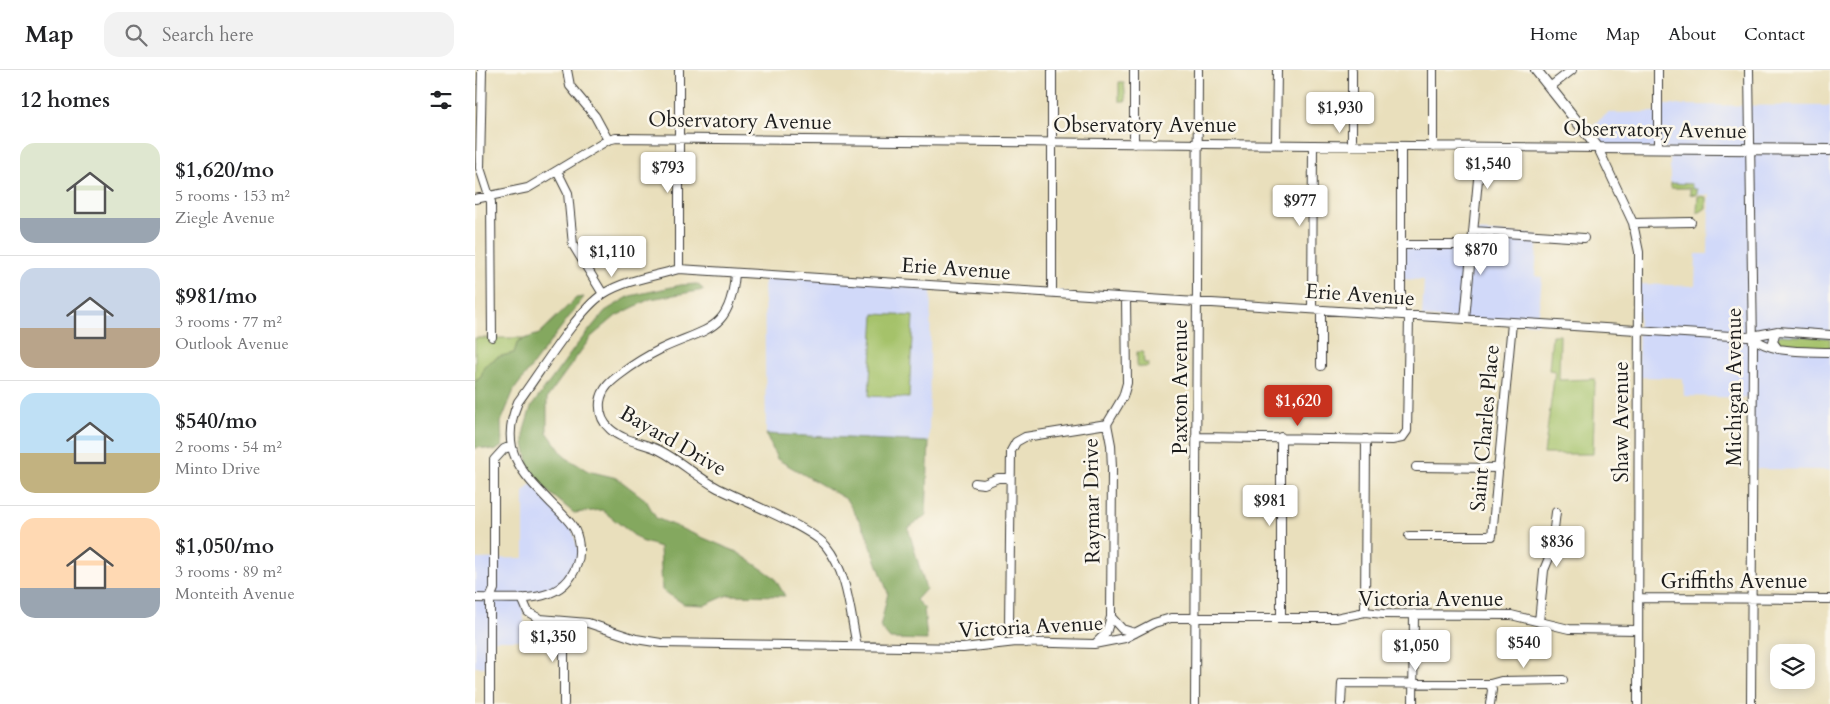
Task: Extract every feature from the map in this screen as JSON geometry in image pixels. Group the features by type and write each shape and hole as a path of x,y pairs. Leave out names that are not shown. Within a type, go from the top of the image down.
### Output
{"main road":[{"path":"1536,70 1598,148"},
{"name":"Observatory Avenue","path":"1598,148 1830,150"}],"street":[{"path":"482,70 480,168 490,196 491,337"},
{"path":"567,70 570,86 595,116 608,140"},
{"path":"679,70 679,269"},
{"path":"1052,70 1052,292"},
{"path":"1134,70 1134,144"},
{"name":"Paxton Avenue","path":"1195,704 1198,437 1198,70"},
{"path":"1276,144 1277,70"},
{"path":"1352,70 1352,145"},
{"path":"1433,70 1433,146"},
{"path":"1550,87 1572,70"},
{"path":"1658,70 1658,148"},
{"name":"Michigan Avenue","path":"1749,70 1752,337 1751,704"},
{"name":"Observatory Avenue","path":"475,199 528,188 608,140 616,138 1598,148"},
{"path":"1313,145 1317,310 1321,366"},
{"path":"1198,437 1397,440 1405,434 1405,315 1400,245 1401,146"},
{"path":"1465,319 1481,147"},
{"name":"Shaw Avenue","path":"1598,148 1633,223 1639,252 1638,704"},
{"path":"557,171 568,193 573,245 603,294"},
{"path":"1633,223 1691,222"},
{"path":"1473,231 1584,238"},
{"path":"1400,245 1472,245"},
{"name":"Erie Avenue","path":"475,598 541,597 559,590 574,573 579,561 579,549 574,529 521,470 511,446 511,422 518,402 583,313 603,294 629,282 679,269 1752,337 1778,331 1830,335"},
{"name":"Bayard Drive","path":"735,273 732,300 717,323 703,334 647,357 610,382 604,389 600,400 600,414 610,429 618,435 658,450 715,486 811,534 825,544 837,561 843,579 857,646"},
{"name":"Raymar Drive","path":"1094,644 1106,633 1111,617 1112,469 1111,445 1107,424 1123,397 1127,383 1126,298"},
{"name":"Saint Charles Place","path":"1409,536 1492,536 1512,323"},
{"path":"1778,331 1773,342 1778,349"},
{"name":"Erie Avenue","path":"1752,337 1763,345 1778,349 1830,352"},
{"path":"1026,643 1017,637 1009,626 1011,451 1021,439 1107,424"},
{"path":"1281,438 1281,617"},
{"path":"1365,612 1366,439"},
{"path":"490,704 490,598 494,589 494,460 504,449 511,446"},
{"path":"1416,467 1499,468"},
{"path":"975,483 984,484 997,478 1010,478"},
{"path":"1539,622 1544,570 1551,553 1556,512"},
{"name":"Victoria Avenue","path":"522,598 525,608 540,620 588,623 636,639 661,643 963,648 1026,643 1094,644 1117,640 1171,618 1336,618 1365,612 1511,615 1569,629 1638,630"},
{"name":"Griffiths Avenue","path":"1639,598 1830,599"},
{"path":"1413,704 1414,614"},
{"path":"1111,617 1121,629 1135,633"},
{"path":"564,622 564,704"},
{"path":"994,645 1009,626"},
{"path":"1341,704 1342,682 1490,684 1501,681 1563,680"},
{"path":"1490,684 1492,690 1490,704"}],"shaded area":[{"path":"1658,105 1830,106 1830,470 1751,469 1751,398 1684,396 1683,378 1638,377 1639,284 1695,286 1696,254 1708,254 1709,195 1690,194 1690,188 1670,188 1670,149 1598,148 1585,132 1608,113 1657,112"},
{"path":"1473,231 1538,235 1535,276 1542,277 1538,324 1422,317 1424,280 1401,279 1400,245 1472,245"},
{"path":"764,275 931,285 929,442 766,434"},
{"path":"532,483 570,522 579,553 564,586 522,598 526,640 485,640 485,667 475,667 475,559 524,558 524,491"}],"green space":[{"path":"1119,82 1124,82 1126,101 1119,101"},
{"path":"1670,183 1691,184 1693,189 1697,189 1697,195 1690,194 1690,188 1670,188"},
{"path":"1698,196 1706,197 1706,208 1700,212 1697,212"},
{"path":"697,284 704,290 650,299 616,316 591,337 547,398 547,432 565,457 588,471 617,478 646,500 656,518 737,552 774,577 785,596 728,595 705,605 684,604 662,590 660,547 641,541 602,510 574,513 546,490 529,467 524,444 524,430 531,407 576,346 605,311 630,296 681,285"},
{"path":"584,297 514,390 501,422 502,446 495,451 478,447 475,449 475,382 481,377 484,366 498,357 514,353 518,341 539,334 576,298"},
{"path":"874,314 913,316 909,398 869,396"},
{"path":"1552,335 1560,335 1559,380 1595,379 1593,454 1544,454 1555,371 1549,370"},
{"path":"1781,335 1830,338 1830,349 1779,346 1777,337"},
{"path":"475,338 527,338 518,341 514,353 498,357 475,382"},
{"path":"1137,352 1143,352 1144,363 1148,363 1148,367 1137,367"},
{"path":"766,434 929,442 926,515 908,528 926,589 916,600 924,608 927,640 890,639 880,627 888,593 865,530 846,499 777,459"}]}
